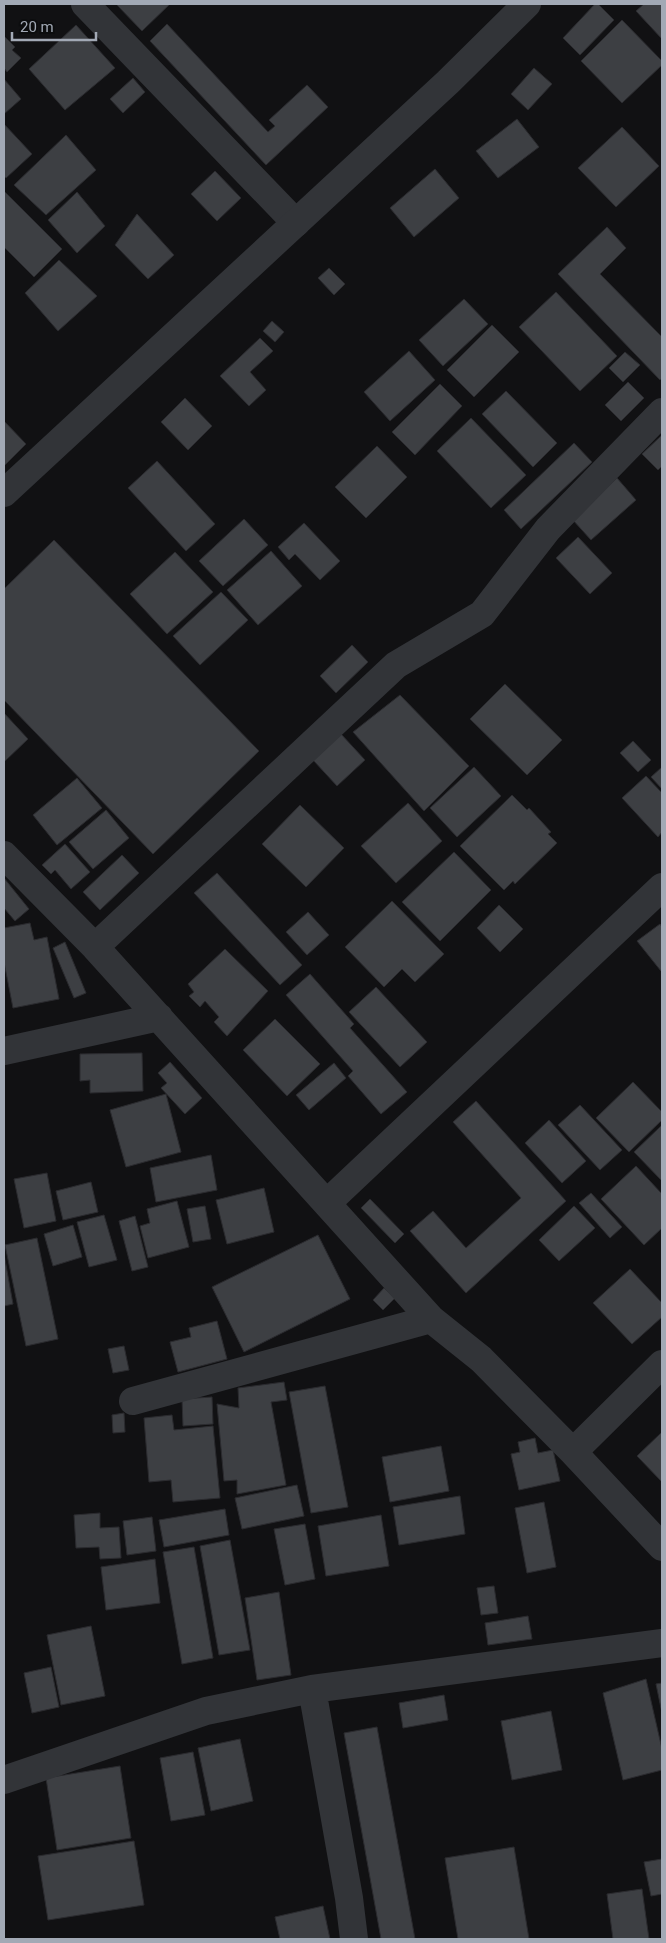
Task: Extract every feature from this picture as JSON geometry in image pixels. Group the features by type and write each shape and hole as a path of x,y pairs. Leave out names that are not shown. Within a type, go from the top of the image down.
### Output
{"street":[{"path":"84,4 296,223"},
{"path":"4,494 448,82 527,4"},
{"path":"95,948 396,665 482,614 548,529 662,412"},
{"path":"4,856 95,948 159,1017 431,1319 481,1359 573,1452 662,1547"},
{"path":"327,1203 662,887"},
{"path":"4,1051 159,1017"},
{"path":"133,1400 431,1319"},
{"path":"573,1452 662,1364"},
{"path":"4,1780 206,1711 312,1689 662,1643"},
{"path":"312,1689 349,1898 354,1939"}],"building":[{"path":"116,4 170,4 142,31"},
{"path":"595,4 598,4 614,20 580,55 563,38"},
{"path":"644,4 662,4 662,39 636,11"},
{"path":"622,20 662,61 662,65 622,103 581,61"},
{"path":"167,24 268,132 275,126 269,120 307,85 328,107 266,165 150,41"},
{"path":"76,25 115,68 65,110 29,69"},
{"path":"4,36 15,47 12,50 21,58 7,72 4,68"},
{"path":"534,68 552,84 528,110 511,94"},
{"path":"133,78 145,92 123,113 110,99"},
{"path":"4,79 21,99 4,114"},
{"path":"517,119 539,147 498,178 476,151"},
{"path":"4,124 32,154 6,178 4,176"},
{"path":"622,127 659,166 616,207 578,168"},
{"path":"66,135 96,170 46,215 14,185"},
{"path":"435,169 459,198 414,237 390,208"},
{"path":"215,171 241,198 217,221 191,194"},
{"path":"4,191 62,249 34,277 4,247"},
{"path":"77,192 105,226 77,253 48,220"},
{"path":"137,214 174,255 148,279 115,245"},
{"path":"607,227 626,248 600,274 662,337 662,378 660,380 558,274"},
{"path":"59,260 97,296 58,331 25,293"},
{"path":"329,268 345,284 334,295 318,278"},
{"path":"556,292 617,356 580,391 519,327"},
{"path":"464,299 488,324 443,366 419,340"},
{"path":"272,321 284,332 275,342 263,331"},
{"path":"492,325 519,352 474,397 447,370"},
{"path":"260,338 273,351 250,372 266,390 249,406 220,376"},
{"path":"409,351 435,380 390,421 364,392"},
{"path":"625,352 640,365 623,382 609,368"},
{"path":"628,382 644,398 621,421 605,405"},
{"path":"440,384 462,406 415,455 392,432"},
{"path":"506,391 557,443 533,467 482,414"},
{"path":"185,398 212,426 188,450 161,422"},
{"path":"471,418 526,475 491,508 437,451"},
{"path":"4,421 26,444 4,466"},
{"path":"662,435 662,466 658,470 642,454"},
{"path":"574,443 592,462 521,529 504,510"},
{"path":"377,446 407,477 366,518 335,487"},
{"path":"157,461 215,524 186,551 128,488"},
{"path":"617,478 636,500 591,540 572,519"},
{"path":"244,519 268,545 223,586 199,561"},
{"path":"304,523 340,561 320,580 295,554 289,560 278,547"},
{"path":"578,537 612,573 590,594 556,558"},
{"path":"54,540 259,751 153,854 4,700 4,589"},
{"path":"271,551 302,586 258,625 227,590"},
{"path":"175,552 213,592 167,634 130,594"},
{"path":"221,592 248,620 200,665 173,636"},
{"path":"352,645 368,662 336,693 320,676"},
{"path":"505,684 562,740 527,775 470,719"},
{"path":"400,695 469,766 424,811 353,732"},
{"path":"4,713 28,739 4,762"},
{"path":"341,734 365,760 337,786 313,760"},
{"path":"633,741 651,760 638,772 620,753"},
{"path":"474,767 501,796 457,837 430,808"},
{"path":"662,767 662,789 651,777"},
{"path":"646,776 662,793 662,832 658,837 622,798"},
{"path":"77,778 102,808 57,845 33,815"},
{"path":"512,795 527,810 529,808 551,832 548,834 557,843 515,884 513,881 504,890 460,846"},
{"path":"408,803 442,841 396,883 361,846"},
{"path":"300,805 344,848 306,887 262,844"},
{"path":"106,810 129,838 93,869 69,842"},
{"path":"65,844 90,872 71,889 55,870 51,874 42,865"},
{"path":"454,852 491,890 440,941 402,902"},
{"path":"122,855 139,873 100,910 83,892"},
{"path":"217,873 302,965 280,985 194,893"},
{"path":"4,878 29,909 15,921 4,908"},
{"path":"392,901 444,954 415,982 402,969 384,987 345,947"},
{"path":"499,905 523,929 500,952 477,928"},
{"path":"308,912 329,935 307,955 286,932"},
{"path":"30,923 34,940 47,937 59,999 13,1008 4,962 4,928"},
{"path":"660,924 662,927 661,971 637,941"},
{"path":"65,942 86,993 74,998 53,948"},
{"path":"225,949 268,991 227,1036 214,1022 219,1017 205,1001 200,1007 189,996 194,992 188,984"},
{"path":"310,974 354,1024 350,1028 407,1092 381,1114 348,1076 353,1071 286,995"},
{"path":"376,987 427,1042 400,1067 349,1012"},
{"path":"275,1019 320,1064 287,1096 243,1050"},
{"path":"142,1053 143,1091 90,1093 90,1080 80,1081 80,1054"},
{"path":"170,1062 202,1098 185,1114 161,1088 167,1083 158,1073"},
{"path":"334,1063 346,1078 309,1110 296,1095"},
{"path":"633,1082 662,1112 662,1120 629,1152 596,1118"},
{"path":"166,1094 181,1152 126,1167 110,1110"},
{"path":"476,1101 566,1201 466,1293 410,1231 433,1211 466,1248 521,1198 453,1122"},
{"path":"580,1105 622,1150 600,1170 558,1125"},
{"path":"549,1120 586,1161 562,1183 525,1143"},
{"path":"662,1125 662,1181 634,1152"},
{"path":"211,1155 217,1190 156,1202 150,1168"},
{"path":"636,1166 662,1194 662,1228 644,1245 601,1199"},
{"path":"47,1173 56,1221 24,1228 14,1179"},
{"path":"91,1182 98,1212 63,1220 56,1191"},
{"path":"264,1188 274,1232 227,1244 216,1200"},
{"path":"591,1193 622,1227 610,1238 579,1203"},
{"path":"370,1199 404,1234 395,1243 361,1208"},
{"path":"177,1201 189,1247 148,1258 140,1226 150,1223 147,1209"},
{"path":"205,1206 211,1239 193,1242 187,1209"},
{"path":"574,1206 595,1228 559,1261 539,1240"},
{"path":"104,1215 117,1260 89,1267 77,1222"},
{"path":"135,1216 148,1267 132,1271 119,1221"},
{"path":"73,1225 82,1257 53,1266 44,1234"},
{"path":"318,1235 350,1299 244,1352 212,1287"},
{"path":"37,1238 58,1339 26,1346 5,1245"},
{"path":"4,1254 13,1304 4,1306"},
{"path":"630,1269 662,1303 662,1317 632,1344 593,1303"},
{"path":"384,1288 395,1298 383,1310 373,1300"},
{"path":"217,1321 227,1359 178,1372 170,1342 191,1337 189,1328"},
{"path":"124,1346 129,1370 113,1373 108,1349"},
{"path":"284,1382 287,1400 271,1402 286,1485 237,1494 237,1480 224,1481 217,1404 239,1408 238,1388"},
{"path":"325,1386 348,1507 311,1513 289,1392"},
{"path":"212,1397 213,1424 183,1426 182,1399"},
{"path":"124,1413 125,1432 113,1433 112,1415"},
{"path":"172,1415 174,1430 213,1426 220,1498 173,1502 171,1480 149,1482 144,1418"},
{"path":"662,1432 662,1482 637,1456"},
{"path":"535,1438 538,1453 553,1450 560,1481 519,1490 511,1454 520,1452 518,1442"},
{"path":"441,1446 449,1491 390,1502 382,1457"},
{"path":"297,1485 304,1516 242,1529 235,1498"},
{"path":"460,1496 465,1534 399,1545 393,1507"},
{"path":"544,1502 556,1567 527,1573 515,1508"},
{"path":"225,1509 229,1535 164,1547 159,1520"},
{"path":"100,1513 100,1528 119,1527 121,1558 100,1559 99,1547 76,1548 74,1515"},
{"path":"381,1515 389,1566 326,1576 318,1526"},
{"path":"152,1517 156,1551 127,1555 123,1521"},
{"path":"305,1524 315,1579 285,1585 274,1529"},
{"path":"230,1540 250,1650 219,1655 200,1546"},
{"path":"194,1547 213,1658 182,1664 163,1552"},
{"path":"155,1559 160,1603 106,1610 101,1567"},
{"path":"494,1586 498,1613 481,1615 477,1588"},
{"path":"279,1592 291,1675 257,1680 245,1598"},
{"path":"528,1616 532,1639 488,1645 485,1623"},
{"path":"91,1626 105,1696 61,1705 47,1635"},
{"path":"51,1667 59,1707 32,1713 24,1673"},
{"path":"646,1679 662,1749 662,1770 623,1780 603,1693"},
{"path":"662,1683 662,1713 656,1684"},
{"path":"444,1695 448,1720 403,1728 399,1703"},
{"path":"551,1711 562,1770 512,1780 501,1721"},
{"path":"377,1727 415,1939 381,1939 344,1733"},
{"path":"240,1739 253,1801 211,1811 198,1748"},
{"path":"193,1752 205,1815 171,1821 160,1758"},
{"path":"120,1766 131,1838 57,1850 46,1778"},
{"path":"134,1841 144,1905 48,1920 38,1856"},
{"path":"514,1847 529,1939 458,1939 445,1858"},
{"path":"662,1859 662,1894 651,1896 644,1862"},
{"path":"642,1889 649,1939 613,1939 607,1894"},
{"path":"323,1906 330,1939 280,1939 275,1917"}]}
